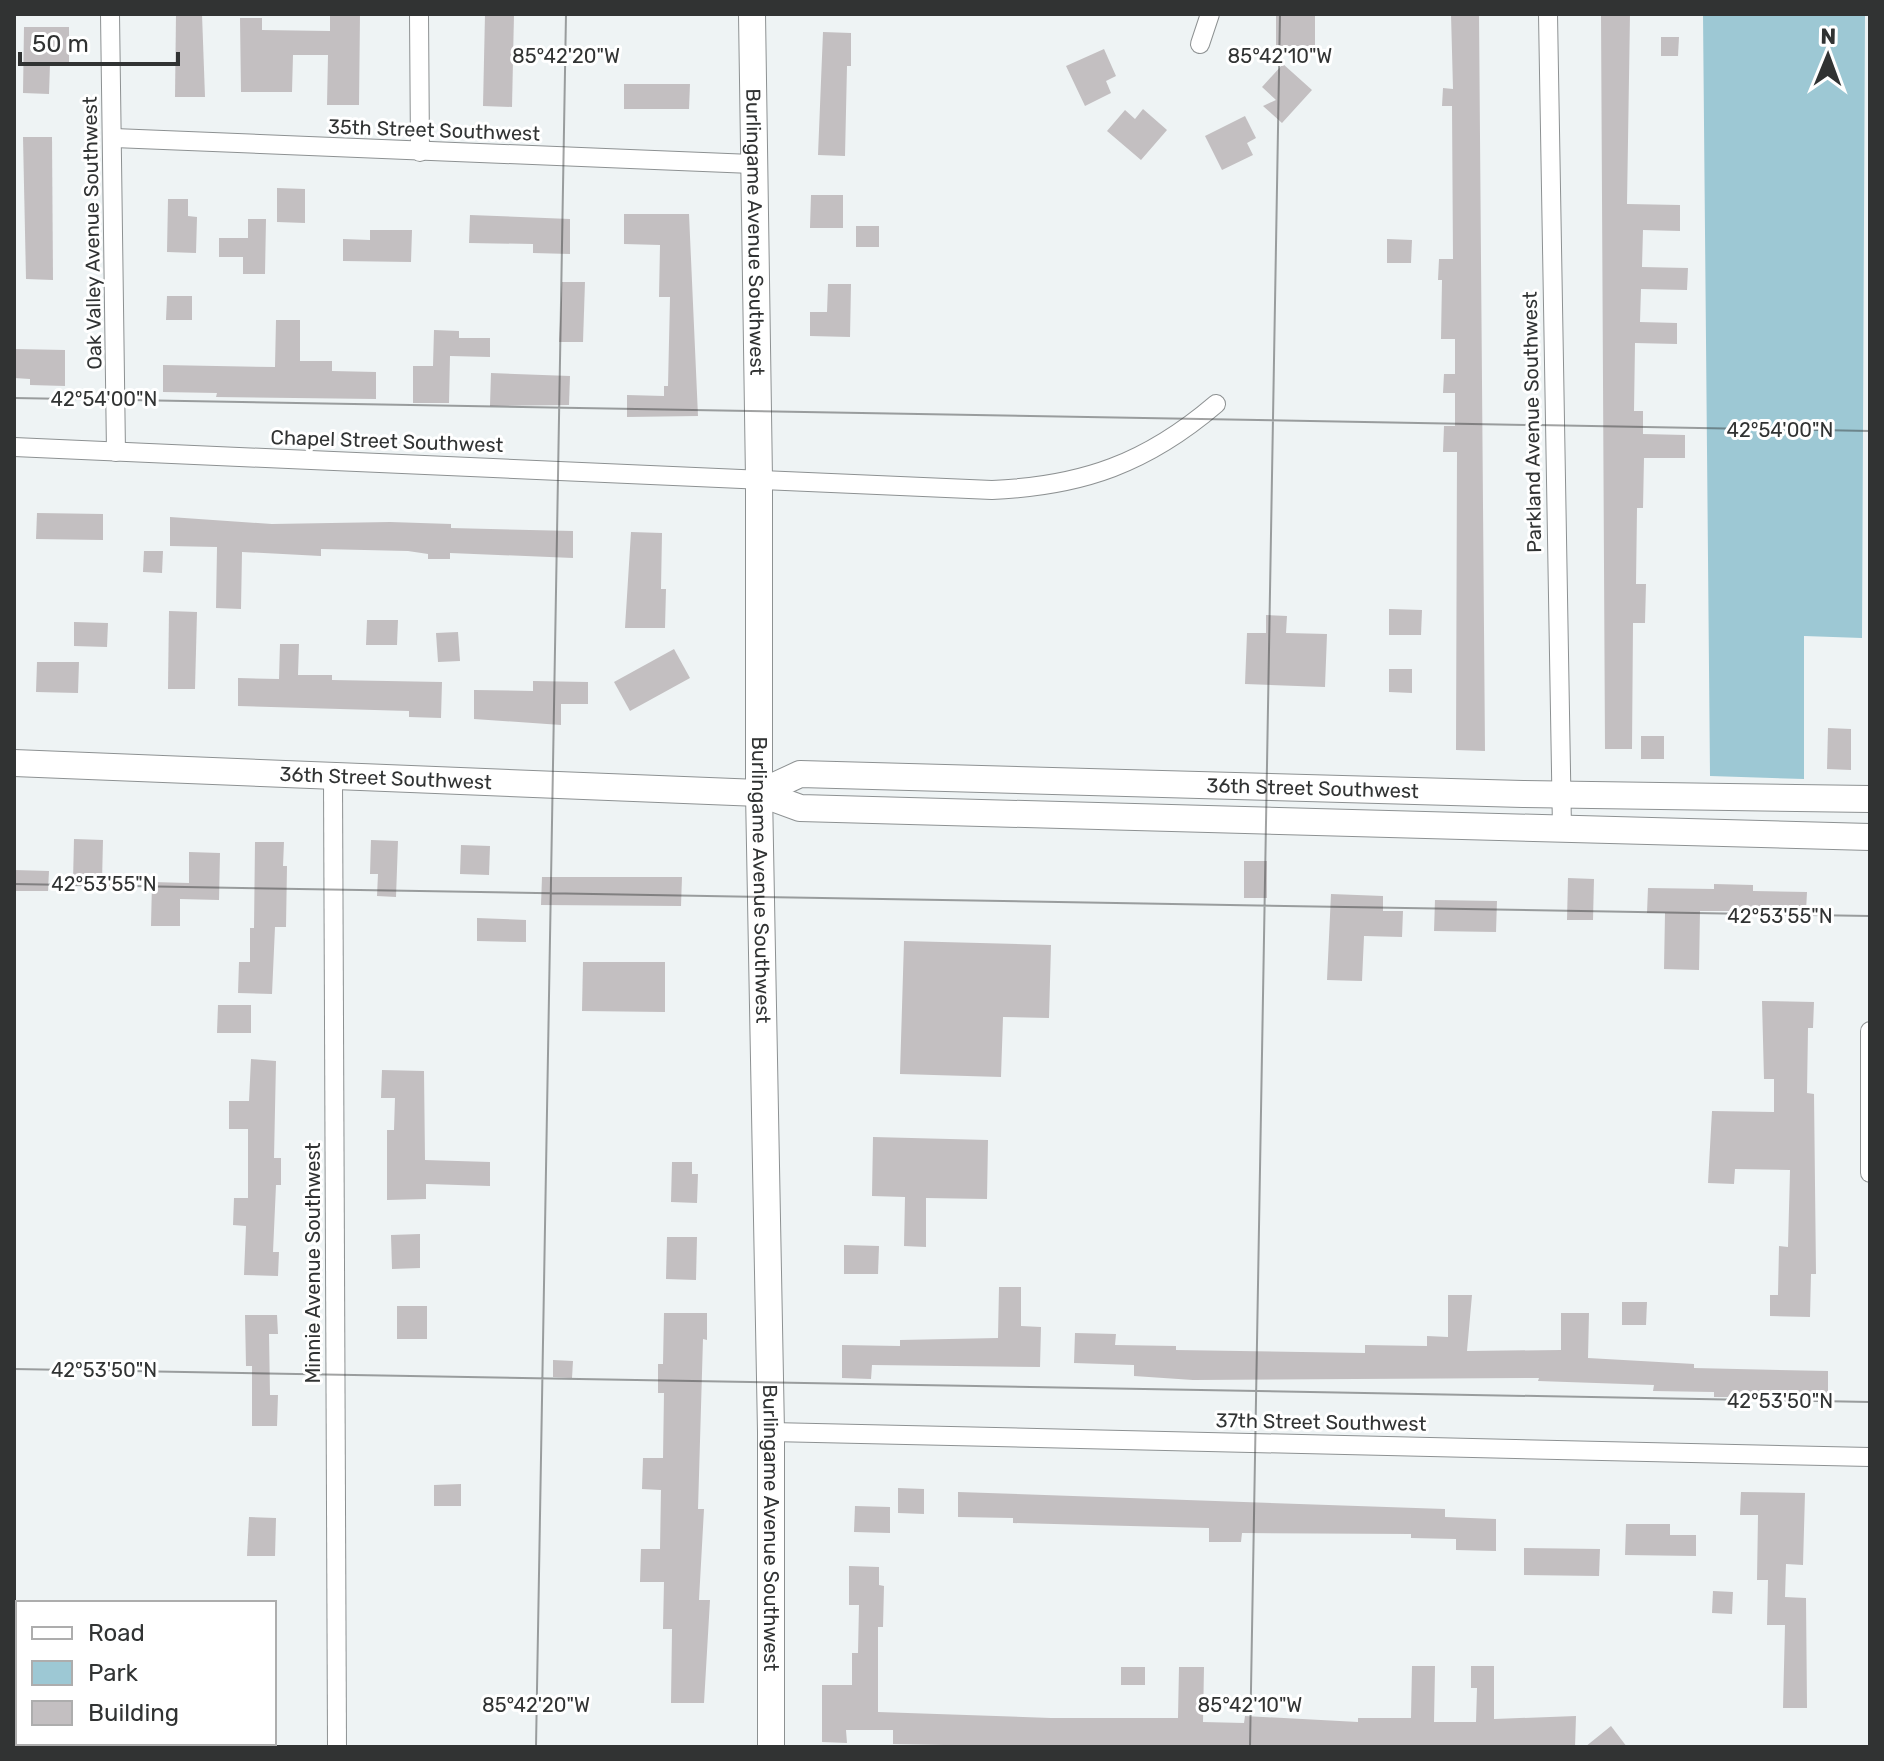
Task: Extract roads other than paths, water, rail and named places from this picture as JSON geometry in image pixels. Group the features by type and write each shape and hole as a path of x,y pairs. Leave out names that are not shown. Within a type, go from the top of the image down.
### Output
{"street":[{"name":"Oak Valley Avenue Southwest","path":"110,14 116,452"},
{"path":"419,14 420,152"},
{"name":"Burlingame Avenue Southwest","path":"752,14 759,479 759,793 771,1432 771,1747"},
{"path":"1200,44 1210,14"},
{"name":"Parkland Avenue Southwest","path":"1548,14 1562,829"},
{"name":"35th Street Southwest","path":"114,138 752,164"},
{"name":"Chapel Street Southwest","path":"14,447 992,490 1068,483 1144,455 1183,432 1216,404"},
{"name":"36th Street Southwest","path":"14,763 333,779 759,793 800,808 1870,837"},
{"name":"36th Street Southwest","path":"759,793 800,774 1151,785 1870,799"},
{"name":"Minnie Avenue Southwest","path":"333,779 337,1747"},
{"path":"1048,815 1064,801 1110,795 1151,785"},
{"path":"1870,1032 1870,1173"},
{"name":"37th Street Southwest","path":"771,1432 1870,1457"}]}
